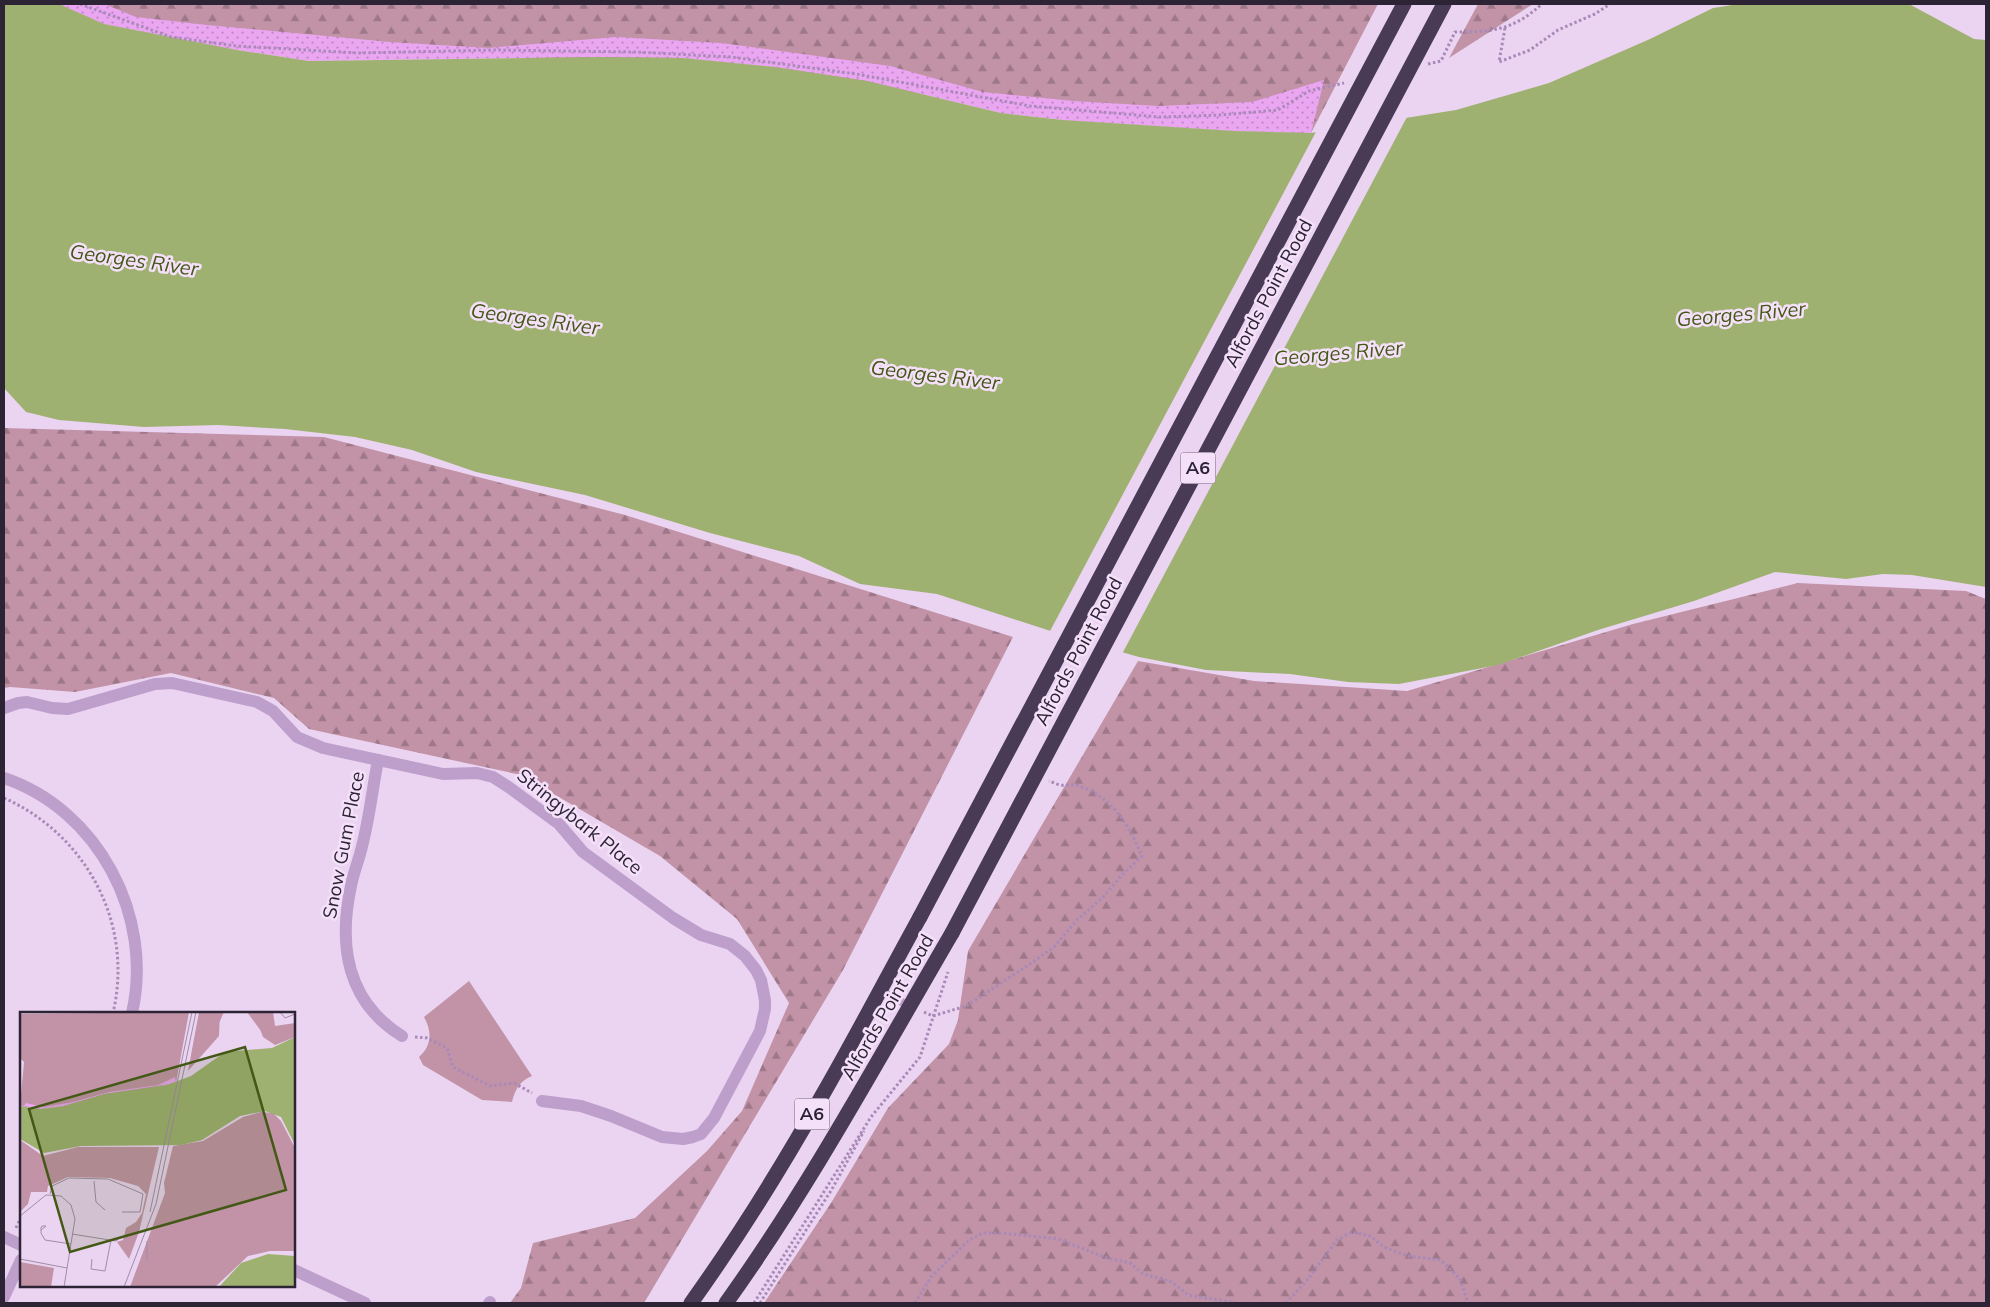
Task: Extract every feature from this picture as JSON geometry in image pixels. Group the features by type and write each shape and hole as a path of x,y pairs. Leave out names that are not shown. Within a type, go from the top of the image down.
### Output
{"highway":[{"name":"Alfords Point Road","path":"691,1303 793,1146 823,1095 920,917 1404,4"},
{"name":"Alfords Point Road","path":"726,1303 757,1259 818,1164 952,933 1444,4"}],"street":[{"name":"Stringybark Place","path":"4,708 27,702 52,708 68,709 155,684 172,683 257,702 273,711 304,742 323,748 443,774 477,773 502,782 559,824 583,852 685,927 701,936 722,940 738,950 751,963 761,980 765,1000 760,1031 714,1118 701,1134 683,1139 662,1137 581,1106 542,1101"},
{"name":"Snow Gum Place","path":"378,760 362,847 348,902 345,923 346,947 351,972 360,995 374,1015 402,1036"},
{"path":"4,778 27,788 61,811 92,842 115,876 134,934 137,970 132,1012"},
{"path":"4,1237 20,1245"},
{"path":"4,1297 20,1262"},
{"path":"295,1270 365,1303"}],"lane":[{"path":"880,990 910,1006"}],"path":[{"path":"80,4 171,37 237,46 358,53 495,50 636,52 731,57 856,74 1030,106 1160,117 1221,115 1278,110 1309,91 1347,83"},
{"path":"1422,65 1441,61 1455,32 1476,32 1505,28 1527,17 1542,4"},
{"path":"1505,28 1499,62 1530,50 1558,30 1595,14 1610,4"},
{"path":"910,1006 934,1016 966,1006 1054,947 1077,920 1103,897 1142,856 1125,822 1103,798 1081,786 1060,785 1045,780"},
{"path":"4,798 25,809 55,830 78,854 98,884 110,913 116,943 118,975 113,1012"},
{"path":"754,1303 871,1117 920,1057 950,970"},
{"path":"402,1036 427,1038 447,1048 453,1067 490,1086 514,1083 527,1089 542,1101"},
{"path":"760,1303 832,1189 871,1117"},
{"path":"1286,1303 1308,1279 1337,1240 1352,1232 1370,1236 1384,1247 1408,1256 1441,1260 1460,1279 1468,1303"},
{"path":"915,1303 931,1277 969,1240 983,1234 1002,1233 1058,1240 1107,1258 1130,1263 1143,1274 1172,1282 1188,1295 1238,1303"}],"green space":[{"path":"59,4 1378,4 1311,133 1235,131 1063,120 775,67 683,58 517,58 237,50 104,24"},
{"path":"1478,4 1533,4 1449,58"},
{"path":"4,428 324,437 625,515 1013,637 843,970 644,1303 510,1303 521,1288 533,1243 635,1218 707,1151 742,1111 789,1003 737,919 660,856 521,775 309,729 274,698 171,673 75,692 4,688"},
{"path":"1798,583 1966,591 1986,599 1986,1303 764,1303 831,1203 888,1108 949,1044 958,1020 968,951 1138,661 1254,681 1407,691 1633,624"},
{"path":"469,981 532,1076 524,1080 519,1086 512,1102 482,1100 423,1065 419,1057 426,1048 429,1038 427,1022 424,1017"}],"sand":[{"path":"59,4 104,4 136,17 207,25 390,42 488,48 616,37 721,43 890,66 983,92 1073,101 1159,106 1252,102 1324,80 1311,133 1235,131 1063,120 1001,113 867,81 775,67 683,58 599,57 309,61 237,50 104,24"}],"water":[{"name":"Georges River","path":"4,4 59,4 104,24 237,50 309,61 599,57 683,58 775,67 867,81 1001,113 1063,120 1235,131 1311,133 1456,110 1549,83 1650,39 1713,8 1739,4 1909,4 1974,39 1986,40 1986,587 1912,575 1883,574 1846,579 1775,572 1694,601 1598,630 1498,665 1399,684 1348,682 1290,674 1206,670 1139,657 1069,637 937,594 860,584 799,556 710,533 585,495 476,472 412,450 355,437 285,429 218,425 144,427 59,420 26,412 4,388"}],"pier":[{"path":"1408,115 1122,654 1049,633 1317,130"}]}
